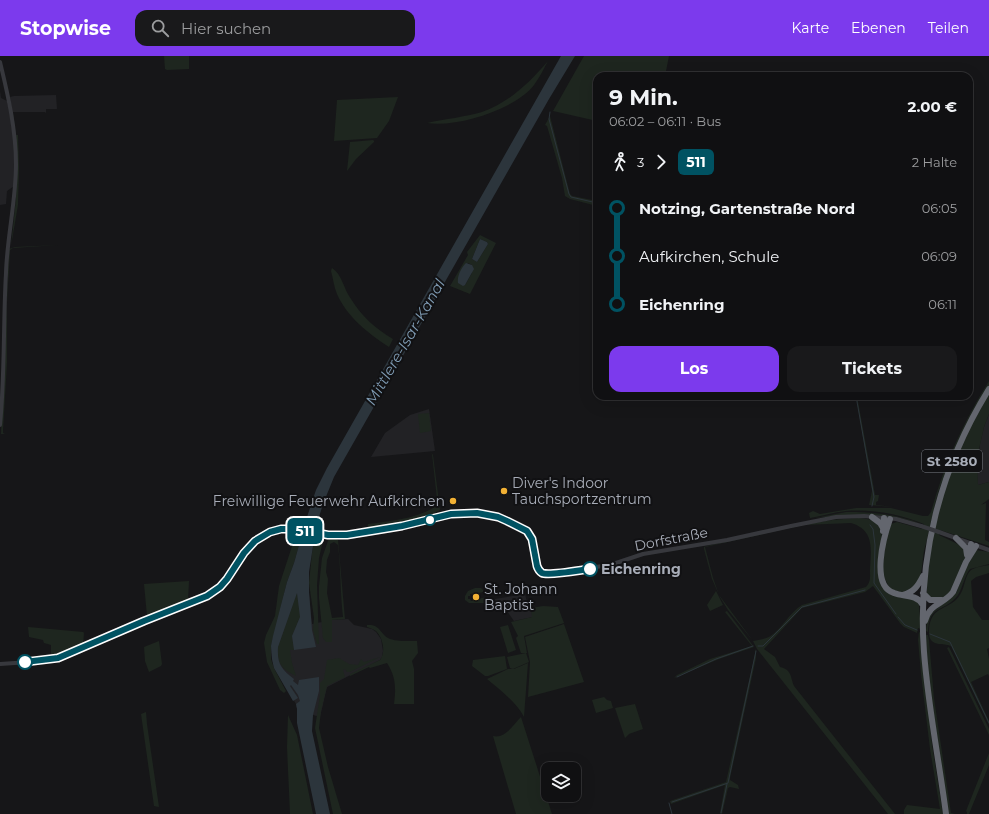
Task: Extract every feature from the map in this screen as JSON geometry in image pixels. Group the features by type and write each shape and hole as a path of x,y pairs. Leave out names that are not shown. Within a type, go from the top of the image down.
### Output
{"highway":[{"name":"St 2580","path":"946,814 928,690 922,604 925,571 932,529 944,482 958,446 989,389"},
{"path":"872,517 880,523 883,530 884,539"},
{"path":"883,530 887,518"},
{"path":"887,518 881,568 884,586 888,591 917,598 922,604"},
{"path":"956,538 966,548 967,559"},
{"name":"St 2580","path":"923,627 930,609 946,599 955,590 974,545"},
{"name":"St 2580","path":"901,595 915,589 925,571"},
{"path":"923,593 930,600 946,599"}],"street":[{"path":"0,62 14,134 16,169 15,193 6,267 0,425"},
{"name":"Dorfstraße","path":"0,664 44,661 58,658 144,621 195,602 216,590 227,579 251,544 264,534 281,529 299,529 328,535 354,534 402,526 456,513 485,514 507,521 527,531 532,539 537,566 540,571 545,574 610,565 643,554 727,540 826,518 850,516 872,517"},
{"path":"872,517 887,518 921,526 989,550"}],"shaded area":[{"path":"164,56 189,56 189,69 165,69"},
{"path":"584,56 669,56 666,72 593,72 593,120 553,111"},
{"path":"548,61 534,85 514,102 485,115 469,120 454,123 427,123 475,114 502,103 519,91"},
{"path":"0,91 1,98 7,101 13,132 15,161 14,186 7,191 6,204 0,205"},
{"path":"56,95 57,109 46,109 46,113 12,112 10,97"},
{"path":"398,97 389,121 377,138 334,141 337,100"},
{"path":"12,112 16,135 18,135 19,168 18,205 11,246 16,198"},
{"path":"550,116 570,194 572,196 593,200 593,205 570,199 565,196 562,178 547,126 545,125"},
{"path":"373,140 374,142 356,159 347,171 350,142"},
{"path":"480,235 496,243 470,294 450,286 468,255 467,252","holes":["480,239 488,244 477,262 472,259","468,263 472,265 472,273 465,285 459,283 459,275"]},
{"path":"58,245 13,248 10,250 7,303 7,363 3,430 3,433 5,434 1,434 9,249 15,247"},
{"path":"332,268 341,278 349,295 360,312 375,327 393,339 389,347 366,331 341,302 336,291 331,271"},
{"path":"989,381 989,385 954,451 938,493 924,551 920,578 913,588 903,593 890,589 882,573 886,537 891,524 897,522 922,529 924,524 905,517 866,511 837,512 810,518 809,513 813,511 820,514 856,508 891,508 928,516 931,512 942,477 955,444"},
{"path":"989,392 989,414 984,427 977,458 978,485 989,482 989,499 981,505 986,503 985,540 989,542 989,546 940,530 939,535 964,547 966,556 953,589 944,598 934,599 927,595 927,568 937,513 960,447"},
{"path":"857,400 875,495 879,495 876,505 894,507 869,505 872,491"},
{"path":"429,409 435,451 371,457 385,433 410,415"},
{"path":"429,413 431,431 420,433 418,414"},
{"path":"989,414 989,482 978,485 977,472 980,444"},
{"path":"430,451 433,455 440,510 424,519 367,528 368,524 403,519 435,507 438,508 432,454"},
{"path":"846,512 885,514 903,518 922,524 900,518 874,515 815,518"},
{"path":"859,518 874,520 882,530 881,583 886,591 891,595 916,600 919,605 921,629 918,628 917,633 904,627 873,586 865,592 802,608 764,649 775,657 780,667 789,672 794,686 895,814 888,814 757,649 753,641 767,638 774,634 793,612 802,605 866,587 870,579 871,548 868,536 864,530 851,523 804,525 705,547 719,594 712,579 704,549 704,547 707,546 782,529 801,525 840,519"},
{"path":"299,531 303,532 287,582 271,646 271,659 286,691 284,693 280,690 267,662 264,643 275,616 279,586 296,534"},
{"path":"315,536 325,538 322,539 323,541 319,558 317,585 319,644 317,644 313,630 314,618 309,583"},
{"path":"329,538 335,538 338,540 345,619 332,620 332,642 326,642 323,638 319,598 322,558","holes":["334,542 338,545 343,617 332,618 327,593 328,579 326,572 330,544"]},
{"path":"976,550 989,552 989,564 970,569 958,595 953,601 935,612 931,617 928,632 926,631 928,616 956,593 967,565"},
{"path":"989,565 989,573 976,577 971,581 973,607 982,620 989,620 989,648 987,649 989,659 989,676 988,674 971,682 989,721 989,725 951,646 933,642 929,636 929,631 930,622 933,616 957,599 961,593 969,572 975,568"},
{"path":"189,581 188,600 147,616 144,584"},
{"path":"308,582 312,624 332,620 348,619 354,625 372,629 376,632 381,639 383,651 380,660 327,687 320,717 297,709 296,704 274,668 272,659 271,646 283,596"},
{"path":"475,588 481,588 485,592 470,594 468,599 471,601 486,597 486,603 469,603 465,600 465,596 468,591"},
{"path":"716,591 723,605 710,611 707,605"},
{"path":"297,592 300,617 292,636 294,650 290,650 296,676 287,671 281,665 278,657 278,647"},
{"path":"525,594 533,617 514,621 507,611 497,604 495,599"},
{"path":"719,595 753,641 728,610"},
{"path":"543,606 558,607 564,623 524,636 527,653 521,653 516,638 518,636 511,622 532,617 531,608"},
{"path":"727,611 754,647 719,659 674,678 677,675 710,659 752,646 725,612"},
{"path":"564,624 584,682 528,697 530,662 525,637"},
{"path":"367,625 377,627 385,636 391,639 417,641 418,653 412,661 414,669 414,704 394,704 395,683 387,663 369,667 350,676 350,674 380,660 382,657 383,645 380,637 376,631 367,627"},
{"path":"508,625 516,650 508,653 500,627"},
{"path":"28,627 83,632 83,646 51,658 51,645 44,643 43,640 29,637"},
{"path":"919,632 921,633 932,744 943,814 904,814 904,810 907,805 940,809 930,749 921,674 918,640"},
{"path":"926,635 928,635 929,640 934,698 951,813 955,814 948,814 927,667"},
{"path":"159,641 162,664 149,672 145,661 144,647"},
{"path":"949,647 989,729 989,735 947,648"},
{"path":"755,649 756,658 730,778 730,780 738,785 739,789 728,788 722,814 720,813 725,785 671,804 670,801 726,782"},
{"path":"526,653 529,662 513,669 510,668 507,657"},
{"path":"505,656 507,669 488,676 485,676 472,666 473,660"},
{"path":"380,657 350,672 347,672 345,669 343,670 345,677 327,686 321,711 319,728 328,767 342,814 333,814 315,728 320,695 320,683 324,679 327,660 339,658 349,664 358,665 361,659 364,662"},
{"path":"528,663 524,717 512,701 487,679 508,669 514,669"},
{"path":"604,697 611,701 613,708 596,713 592,700"},
{"path":"635,704 643,729 629,734 625,738 615,708"},
{"path":"146,712 159,807 154,806 141,714"},
{"path":"288,715 297,735 313,814 290,814 287,747"},
{"path":"521,717 541,780 541,802 548,802 552,814 516,814 493,736 501,735 512,727"},
{"path":"989,753 989,765 969,814 967,814 966,811"}],"water":[{"name":"Mittlere-Isar-Kanal","path":"561,56 575,56 549,99 334,477 323,504 316,527 309,572 312,630 316,647 294,650 292,636 300,617 297,593 278,647 278,658 281,666 298,685 299,680 319,677 319,691 313,715 312,731 330,814 316,814 297,723 296,704 300,701 291,685 290,686 298,698 293,701 274,668 271,646 287,582 307,517 316,490 327,468"},
{"path":"480,239 488,244 477,262 472,259"},
{"path":"466,263 472,265 474,269 463,286 458,283 458,278"}],"waterway":[{"path":"550,112 549,119 569,194 571,197 593,202"},
{"path":"857,400 874,497 872,506"},
{"path":"870,525 873,529 875,545 874,583 896,614"},
{"path":"758,646 763,646 802,607 865,590"},
{"path":"898,617 905,625 917,630"},
{"path":"930,634 950,642 989,723"},
{"path":"677,677 716,659 753,646"},
{"path":"672,802 728,783 756,651"},
{"path":"721,813 727,784"},
{"path":"669,803 672,814"}],"bus line":[{"name":"511","path":"25,662 44,661 70,654 122,630 207,596 220,587 227,579 251,544 264,534 281,529 290,528 328,535 347,535 402,526 451,514 485,514 498,517 527,531 532,539 534,556 538,569 542,573 545,574 590,569"}],"place":[{"name":"Diver's Indoor Tauchsportzentrum","path":"504,491"},
{"name":"Freiwillige Feuerwehr Aufkirchen","path":"453,501"},
{"name":"Eichenring","path":"590,569"},
{"name":"St. Johann Baptist","path":"476,597"}]}
